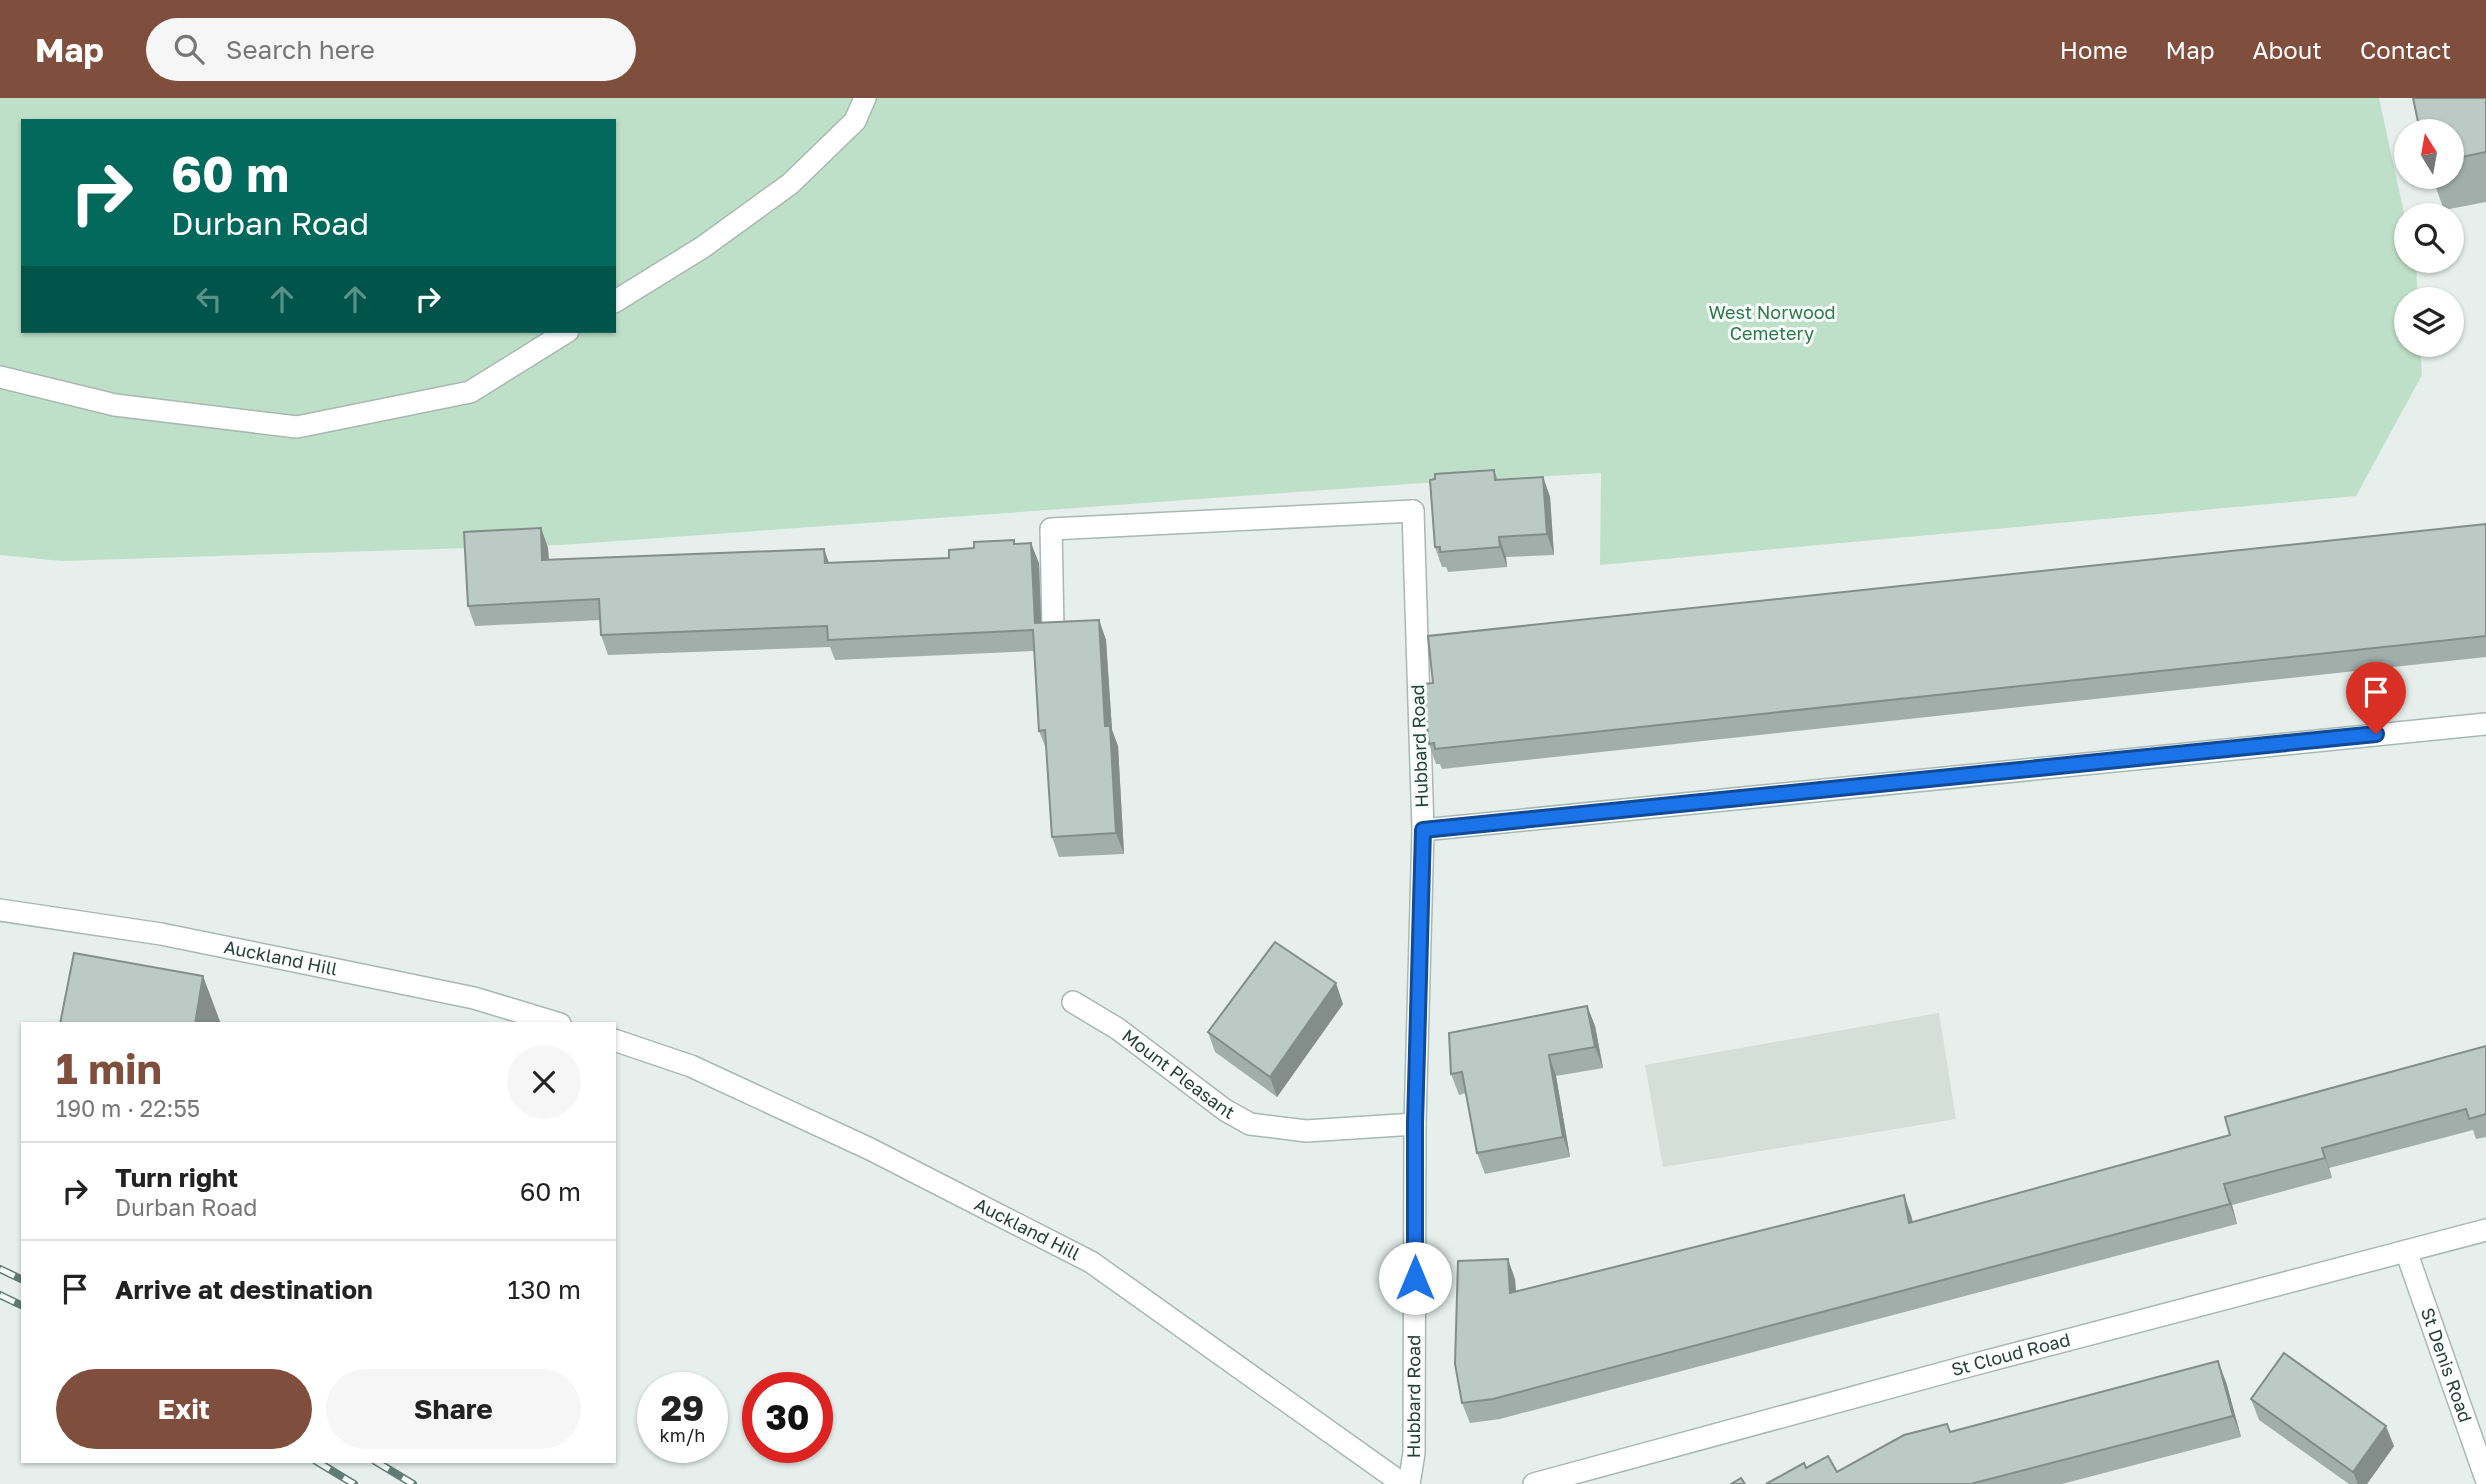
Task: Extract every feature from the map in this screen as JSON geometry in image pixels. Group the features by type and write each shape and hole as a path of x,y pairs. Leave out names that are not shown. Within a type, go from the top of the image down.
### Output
{"street":[{"path":"616,301 703,247 790,184 855,121 865,98"},
{"path":"0,377 115,405 297,427 470,392 565,333"},
{"name":"Hubbard Road","path":"1053,628 1051,529 1413,511 1423,830 1415,1124 1414,1453 1409,1484"},
{"path":"1423,830 2486,724"},
{"name":"Auckland Hill","path":"0,910 161,934 474,998 552,1022"},
{"name":"Mount Pleasant","path":"1073,1002 1118,1029 1225,1110 1250,1124 1306,1131 1415,1124"},
{"name":"Auckland Hill","path":"616,1041 691,1066 870,1149 1091,1262 1403,1484"},
{"name":"St Cloud Road","path":"1534,1484 1963,1367 2486,1230"},
{"name":"St Denis Road","path":"2406,1251 2486,1479"}],"shaded area":[{"path":"1939,1013 1956,1119 1663,1167 1645,1065"}],"green space":[{"name":"West Norwood Cemetery","path":"0,98 2379,98 2394,167 2394,189 2399,189 2402,203 2394,203 2394,273 2416,273 2417,287 2394,287 2394,357 2421,357 2422,375 2356,496 1600,565 1601,473 1409,484 561,545 62,561 0,555"}],"building":[{"path":"2413,98 2486,98 2486,152 2464,157 2464,119 2417,119"},
{"path":"1494,470 1495,480 1543,477 1547,534 1499,537 1500,547 1440,552 1440,547 1435,547 1430,480 1435,479 1435,474"},
{"path":"2486,524 2486,636 1435,749 1434,743 1429,744 1425,684 1433,683 1428,636"},
{"path":"541,528 542,560 824,549 825,563 949,558 949,550 974,548 974,542 1014,540 1014,544 1031,543 1035,623 1099,620 1105,726 1110,726 1116,833 1052,837 1045,730 1039,731 1033,630 828,640 827,626 601,635 599,599 468,606 464,532"},
{"path":"1275,942 1336,983 1270,1077 1208,1032"},
{"path":"74,953 203,976 195,1022 60,1022"},
{"path":"1587,1006 1595,1047 1549,1055 1563,1137 1477,1153 1462,1072 1451,1074 1449,1033"},
{"path":"2486,1046 2486,1114 2469,1119 2466,1109 2322,1148 2325,1158 2224,1184 2230,1204 1493,1399 1462,1403 1455,1364 1458,1261 1508,1259 1510,1293 1904,1195 1909,1223 2230,1135 2225,1117"},
{"path":"2284,1353 2386,1426 2353,1472 2251,1399"},
{"path":"2218,1361 2233,1416 1975,1484 1766,1484 1804,1463 1806,1468 1828,1456 1837,1472 1904,1435 1947,1424 1950,1432"},
{"path":"1741,1478 1745,1484 1731,1484"}],"railway":[{"path":"0,1269 21,1279"},
{"path":"0,1295 21,1305"},
{"path":"319,1463 354,1484"},
{"path":"378,1463 413,1484"}],"route":[{"path":"1415,1278 1415,1124 1423,830 2376,734"}]}
